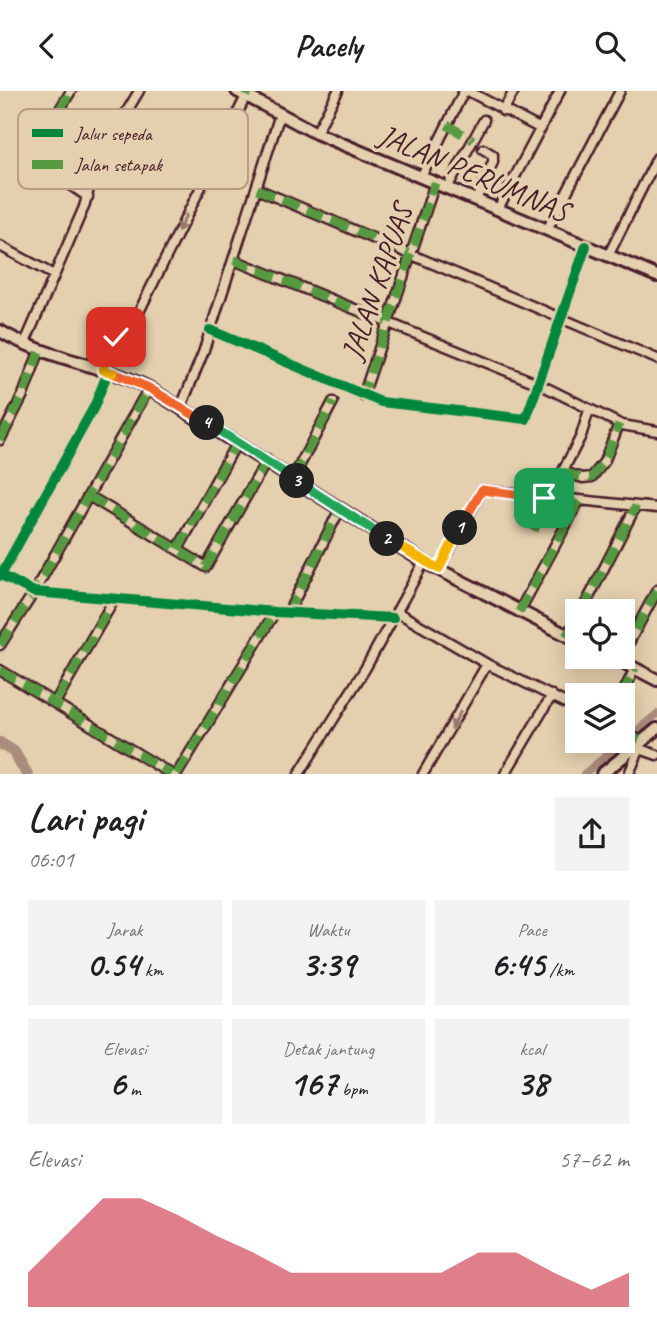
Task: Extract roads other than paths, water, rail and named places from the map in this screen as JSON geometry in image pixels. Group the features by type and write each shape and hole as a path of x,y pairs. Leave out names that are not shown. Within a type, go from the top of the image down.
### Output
{"main road":[{"name":"JALAN PERUMNAS","path":"241,94 316,133 657,276"},
{"path":"0,331 39,352 105,371 149,388 267,460 339,511 424,562 565,635"},
{"path":"635,668 657,680"},
{"path":"602,774 657,729"}],"street":[{"path":"60,109 71,91"},
{"path":"128,109 139,91"},
{"path":"316,133 338,91"},
{"path":"421,177 466,91 541,129"},
{"path":"503,111 513,91"},
{"path":"498,209 560,91"},
{"path":"547,230 620,91"},
{"path":"181,407 234,260 280,114"},
{"path":"447,188 484,120"},
{"path":"476,200 493,162 492,155 483,149"},
{"path":"608,256 657,158"},
{"name":"JALAN KAPUAS","path":"363,396 409,253 435,183"},
{"path":"76,189 88,197"},
{"path":"24,345 90,189"},
{"path":"196,189 130,330 119,331 94,407 1,575 34,592 288,613 395,615 565,702"},
{"path":"257,189 657,359"},
{"path":"0,246 52,274"},
{"path":"210,330 363,396 401,407 520,419 529,416 586,247"},
{"path":"234,260 540,384 619,424 657,431"},
{"path":"0,440 23,395 39,352"},
{"path":"0,645 34,592 149,388"},
{"path":"293,478 333,402"},
{"path":"549,498 581,436 589,410"},
{"path":"563,472 583,478 592,477 604,462 619,424"},
{"path":"178,549 237,442"},
{"path":"89,496 206,566 267,460"},
{"path":"439,569 482,490 657,508"},
{"path":"519,612 579,501"},
{"path":"588,599 636,506"},
{"path":"288,613 339,511"},
{"path":"302,773 424,562"},
{"path":"635,629 657,590"},
{"path":"57,699 115,599"},
{"path":"177,774 275,612"},
{"path":"423,774 447,738 487,664"},
{"path":"0,670 171,774"},
{"path":"505,774 552,695"},
{"path":"629,774 637,744 657,755"}],"waterway":[{"path":"584,774 657,714"},
{"path":"0,743 14,752 27,774"}]}
